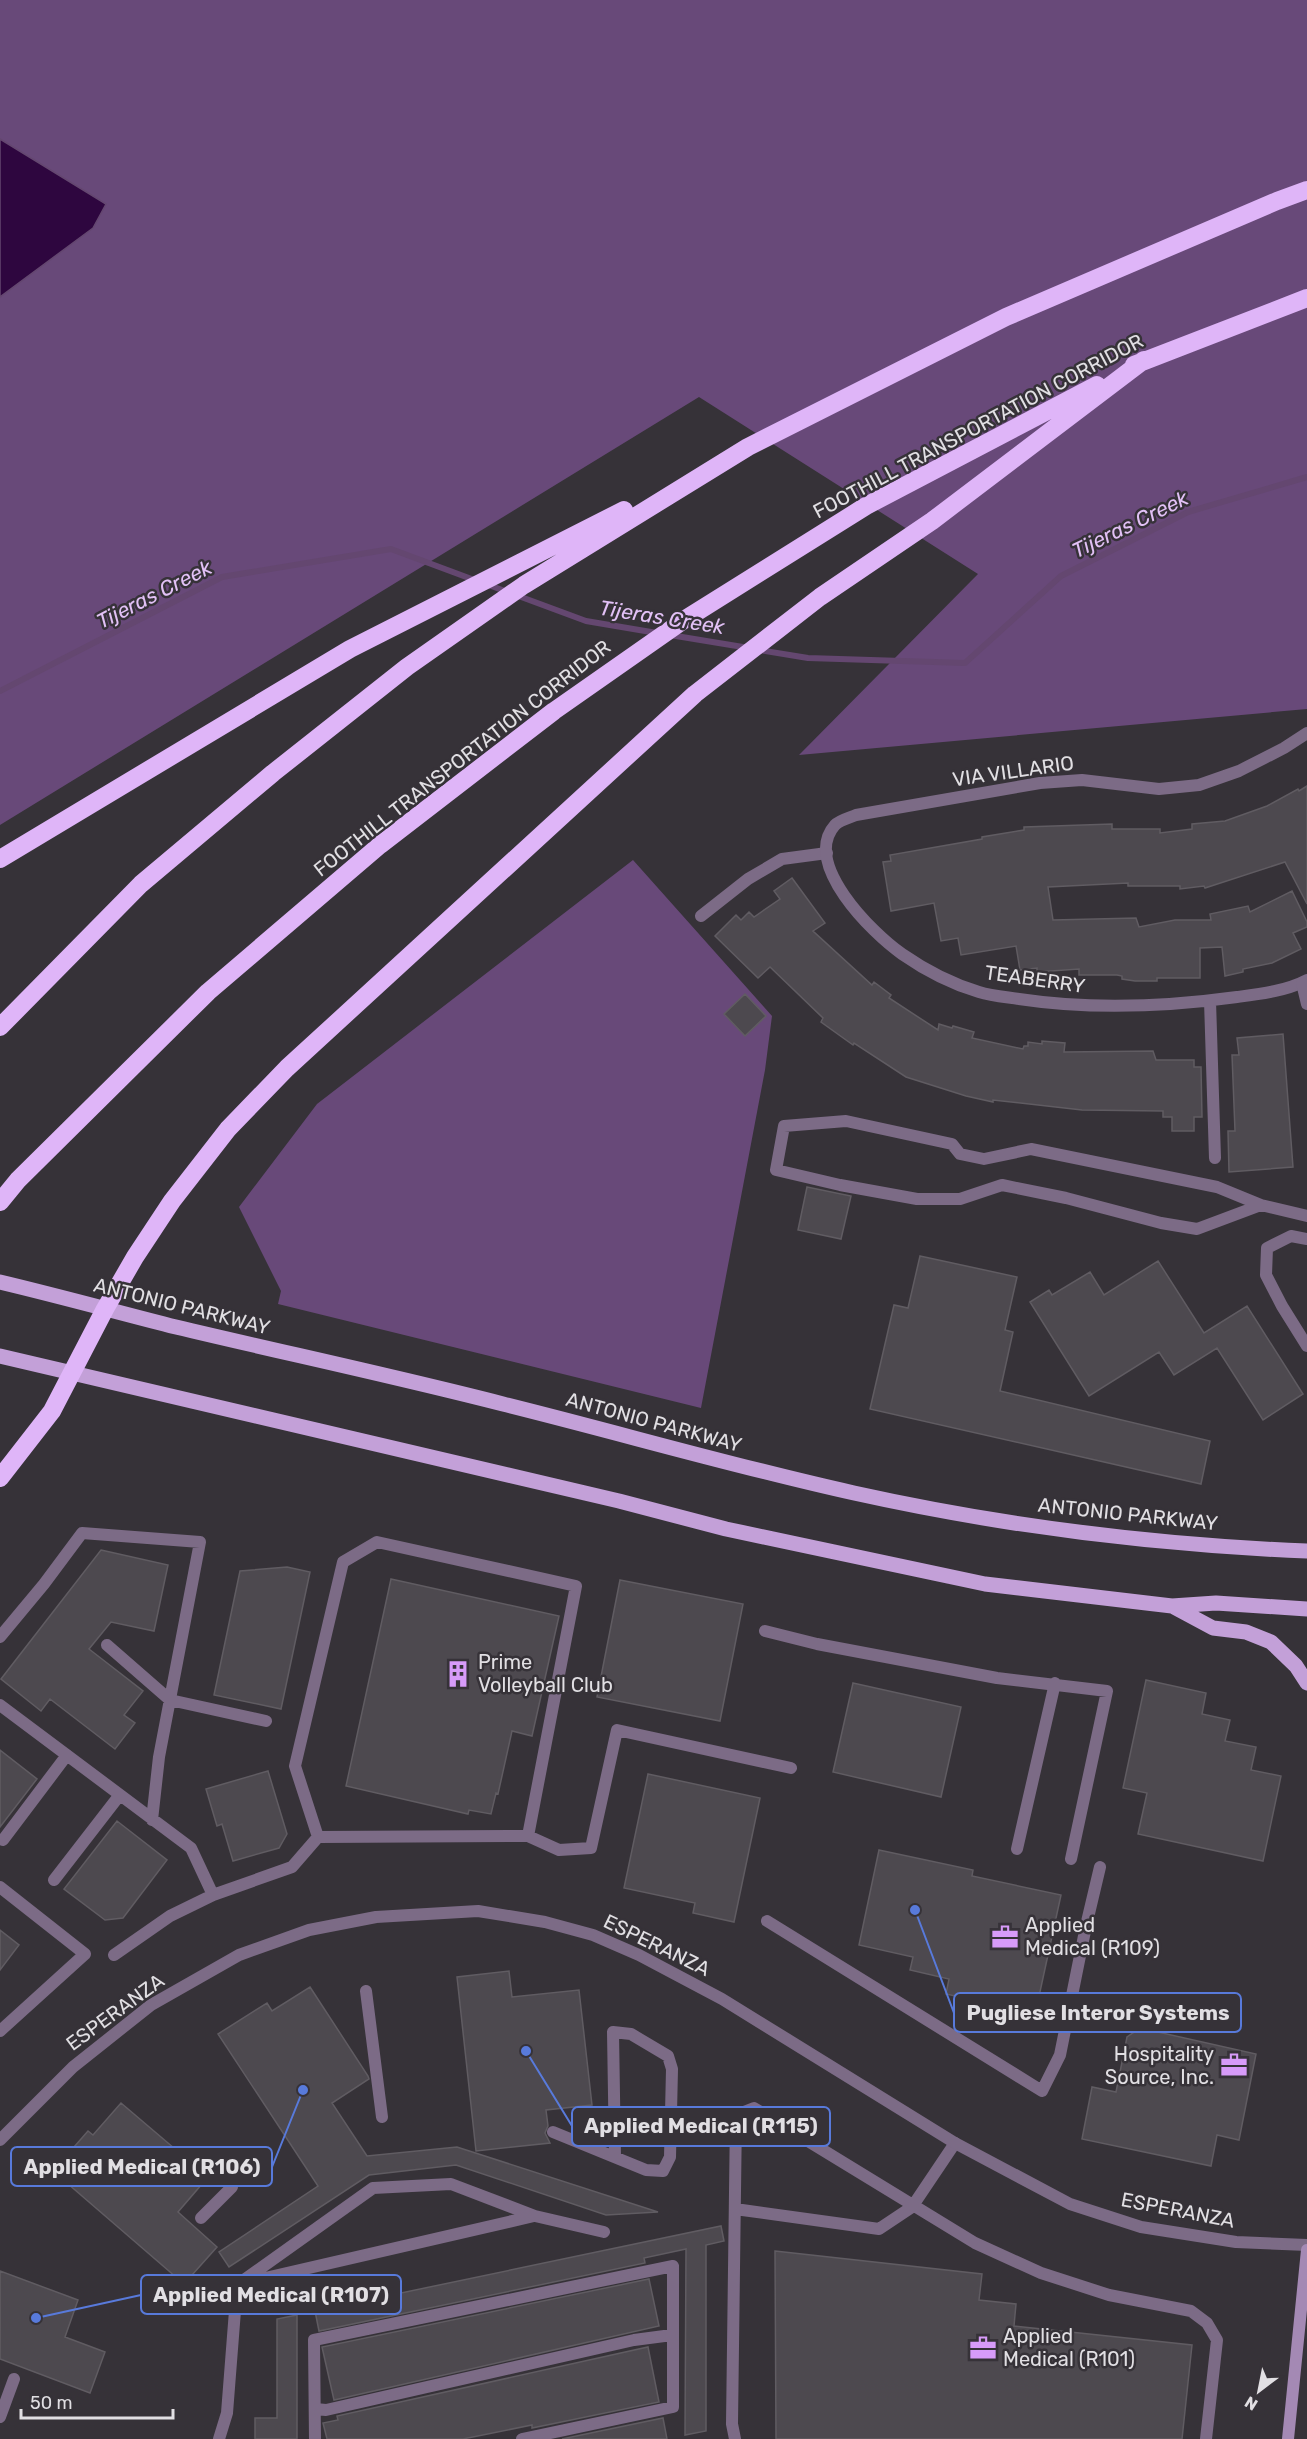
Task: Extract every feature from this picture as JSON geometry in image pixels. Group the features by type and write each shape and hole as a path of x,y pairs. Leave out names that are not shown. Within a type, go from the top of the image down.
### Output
{"highway":[{"path":"0,859 350,649 1006,317 1266,205 1307,190"},
{"name":"FOOTHILL TRANSPORTATION CORRIDOR","path":"0,1202 27,1172 208,992 381,845 554,711 684,620 866,506 1144,360 1307,298"},
{"path":"0,1478 52,1411 105,1309 135,1257 172,1201 228,1129 287,1068 695,694 820,597 932,521 1144,360"},
{"path":"0,1027 141,884 273,773 406,667 533,579 748,447"}],"main road":[{"name":"ANTONIO PARKWAY","path":"4,1283 501,1403 753,1469 858,1493 1030,1525 1193,1544 1307,1551"},
{"path":"0,1356 726,1528 985,1584 1172,1606 1216,1603 1307,1609"},
{"path":"1172,1606 1213,1628 1246,1632 1271,1642 1296,1666 1307,1683"},
{"path":"1288,2439 1307,2248"}],"street":[{"name":"VIA VILLARIO","path":"828,836 836,823 856,815 1040,783 1082,780 1159,789 1199,785 1239,771 1307,733"},
{"name":"TEABERRY","path":"828,836 830,870 844,897 870,928 901,954 932,973 980,993 1038,1002 1108,1007 1210,1001 1271,992 1304,982"},
{"path":"701,916 748,879 782,859 828,852"},
{"path":"1304,982 1307,1004"},
{"path":"1210,1001 1215,1158"},
{"path":"1261,1205 1197,1229 1161,1223 1066,1198 1002,1185 960,1199 917,1199 776,1170 784,1126 846,1121 952,1144 960,1154 984,1159 1030,1149 1217,1187 1261,1205 1307,1216"},
{"path":"1307,1239 1291,1236 1267,1248 1266,1275 1307,1346"},
{"path":"0,1637 82,1533 200,1542 159,1757 152,1820"},
{"path":"318,1837 295,1766 343,1562 377,1542 576,1586 528,1836"},
{"path":"765,1631 817,1644 997,1678 1055,1683 1107,1691 1071,1859"},
{"path":"107,1645 170,1700 266,1721"},
{"path":"1017,1849 1055,1683"},
{"path":"0,1705 191,1848 213,1895"},
{"path":"114,1955 170,1916 213,1895 292,1867 318,1837 528,1836 559,1850 591,1848 617,1730 791,1768"},
{"path":"3,1840 67,1755"},
{"path":"54,1880 119,1796"},
{"path":"768,1921 1042,2091 1060,2055 1100,1867"},
{"path":"0,1887 85,1953 0,2031"},
{"name":"ESPERANZA","path":"0,2140 73,2067 151,2005 239,1954 309,1930 376,1917 478,1911 545,1922 592,1935 639,1955 722,1999 955,2143 1070,2205 1141,2227 1236,2242 1307,2248"},
{"path":"366,1991 382,2117"},
{"path":"553,2132 646,2170 663,2170 670,2157 672,2069 668,2056 631,2034 614,2032 615,2157"},
{"path":"735,2439 732,2424 736,2115 754,2108 975,2244 1041,2273 1109,2295 1191,2311 1208,2323 1217,2340 1206,2439"},
{"path":"735,2209 879,2229 912,2207 955,2143"},
{"path":"237,2285 373,2188 451,2184 535,2216 604,2232"},
{"path":"201,2218 232,2187"},
{"path":"237,2285 535,2216"},
{"path":"315,2439 314,2340 673,2266 673,2407 522,2439"},
{"path":"219,2439 227,2413 237,2285"},
{"path":"315,2409 326,2410 634,2340 672,2335"},
{"path":"0,2416 14,2379"}],"shaded area":[{"path":"0,0 1307,0 1307,709 799,755 978,574 699,397 0,825"},
{"path":"0,139 106,204 93,228 0,297"},
{"path":"633,860 772,1016 765,1070 701,1408 278,1304 281,1291 239,1207 317,1104"}],"building":[{"path":"1307,786 1307,904 1285,862 1205,888 1204,886 1180,889 1180,886 1128,886 1128,883 1048,887 1053,920 1136,918 1139,927 1175,920 1211,920 1210,914 1248,906 1250,912 1292,891 1307,922 1307,927 1293,933 1301,949 1272,963 1243,969 1243,972 1225,976 1222,947 1200,948 1200,978 1157,978 1157,981 1135,981 1122,979 1122,976 1117,975 1079,975 1079,969 1037,972 1037,968 1020,970 1016,946 961,955 958,938 941,941 934,903 891,911 883,862 891,861 890,855 982,839 982,837 1024,830 1024,827 1112,824 1112,829 1160,829 1160,833 1192,829 1192,824 1225,821 1267,806"},
{"path":"792,878 825,923 813,931 872,985 874,982 891,995 889,998 938,1030 939,1024 952,1028 953,1026 974,1032 972,1038 1023,1049 1024,1046 1028,1046 1028,1042 1042,1044 1042,1041 1065,1043 1064,1052 1153,1051 1156,1060 1194,1060 1194,1067 1201,1067 1202,1117 1194,1117 1194,1131 1172,1131 1172,1117 1163,1117 1163,1111 1082,1110 993,1100 993,1102 966,1096 906,1077 854,1043 853,1045 821,1022 823,1018 770,967 758,978 715,936 736,915 741,920 749,912 754,917 780,899 774,891"},
{"path":"745,994 766,1016 745,1036 724,1014"},
{"path":"1283,1034 1293,1167 1229,1172 1228,1131 1235,1131 1232,1055 1239,1055 1237,1038"},
{"path":"807,1187 851,1196 841,1239 798,1230"},
{"path":"920,1256 1017,1277 1005,1330 1013,1332 1000,1391 1210,1441 1201,1484 870,1409 894,1305 908,1308"},
{"path":"1158,1261 1204,1333 1247,1306 1303,1394 1263,1420 1217,1348 1174,1375 1159,1352 1089,1396 1030,1302 1049,1290 1052,1295 1090,1272 1104,1295"},
{"path":"101,1550 168,1565 154,1631 111,1622 89,1649 143,1691 124,1715 135,1723 115,1749 50,1699 41,1711 1,1679"},
{"path":"287,1567 310,1572 281,1709 214,1695 240,1571"},
{"name":"Prime Volleyball Club","path":"391,1579 559,1616 532,1736 512,1731 498,1794 496,1793 491,1814 469,1810 468,1814 346,1786"},
{"path":"620,1580 743,1604 720,1721 597,1697"},
{"path":"1146,1680 1206,1693 1202,1714 1230,1720 1225,1741 1256,1747 1251,1770 1281,1776 1263,1861 1138,1834 1147,1793 1123,1788"},
{"path":"853,1683 961,1707 941,1797 833,1772"},
{"path":"0,1750 37,1779 0,1827"},
{"path":"268,1771 287,1834 279,1848 233,1861 222,1824 217,1826 206,1789"},
{"path":"648,1774 760,1798 734,1922 693,1913 695,1903 624,1888"},
{"path":"117,1821 167,1860 123,1918 105,1920 64,1889"},
{"path":"879,1850 973,1870 972,1876 1061,1895 1033,2024 994,2016 996,2005 946,1994 949,1979 910,1970 913,1957 859,1945"},
{"path":"0,1930 19,1945 0,1970"},
{"path":"509,1971 512,1997 579,1990 592,2105 546,2110 548,2126 545,2133 550,2143 476,2151 457,1977"},
{"path":"310,1987 368,2076 369,2079 332,2103 367,2156 457,2147 658,2212 606,2215 456,2165 369,2175 229,2267 219,2252 318,2186 218,2034 267,2003 272,2011"},
{"path":"1140,2028 1256,2054 1239,2140 1217,2135 1211,2166 1082,2139 1092,2087 1116,2092 1127,2037"},
{"path":"121,2103 208,2177 178,2212 217,2247 184,2284 53,2171 88,2131 93,2135"},
{"path":"721,2226 724,2241 706,2245 706,2431 685,2435 686,2249 644,2258 645,2263 319,2331 315,2311"},
{"name":"Applied Medical (R101)","path":"775,2251 982,2274 979,2300 1016,2304 1014,2326 1192,2345 1182,2439 776,2439"},
{"path":"0,2271 78,2300 65,2337 105,2352 90,2393 0,2359"},
{"path":"649,2279 659,2326 334,2400 322,2347"},
{"path":"297,2315 297,2439 255,2439 255,2418 277,2418 277,2319"},
{"path":"648,2347 659,2402 532,2428 532,2425 463,2439 327,2439 323,2423 338,2420 337,2416"},
{"path":"663,2418 667,2439 562,2439"}],"waterway":[{"name":"Tijeras Creek","path":"759,650 808,658 965,663 1061,576 1188,512 1307,477"},
{"name":"Tijeras Creek","path":"0,691 222,577 391,549 477,581"},
{"name":"Tijeras Creek","path":"486,584 586,621 657,633"},
{"name":"Tijeras Creek","path":"670,635 749,648"}],"place":[{"name":"Prime Volleyball Club","path":"458,1674"},
{"name":"Pugliese Interor Systems","path":"915,1910"},
{"name":"Applied Medical (R109)","path":"1005,1937"},
{"name":"Applied Medical (R115)","path":"526,2051"},
{"name":"Hospitality Source, Inc.","path":"1234,2065"},
{"name":"Applied Medical (R106)","path":"303,2090"},
{"name":"Applied Medical (R107)","path":"36,2318"},
{"name":"Applied Medical (R101)","path":"983,2348"}]}
